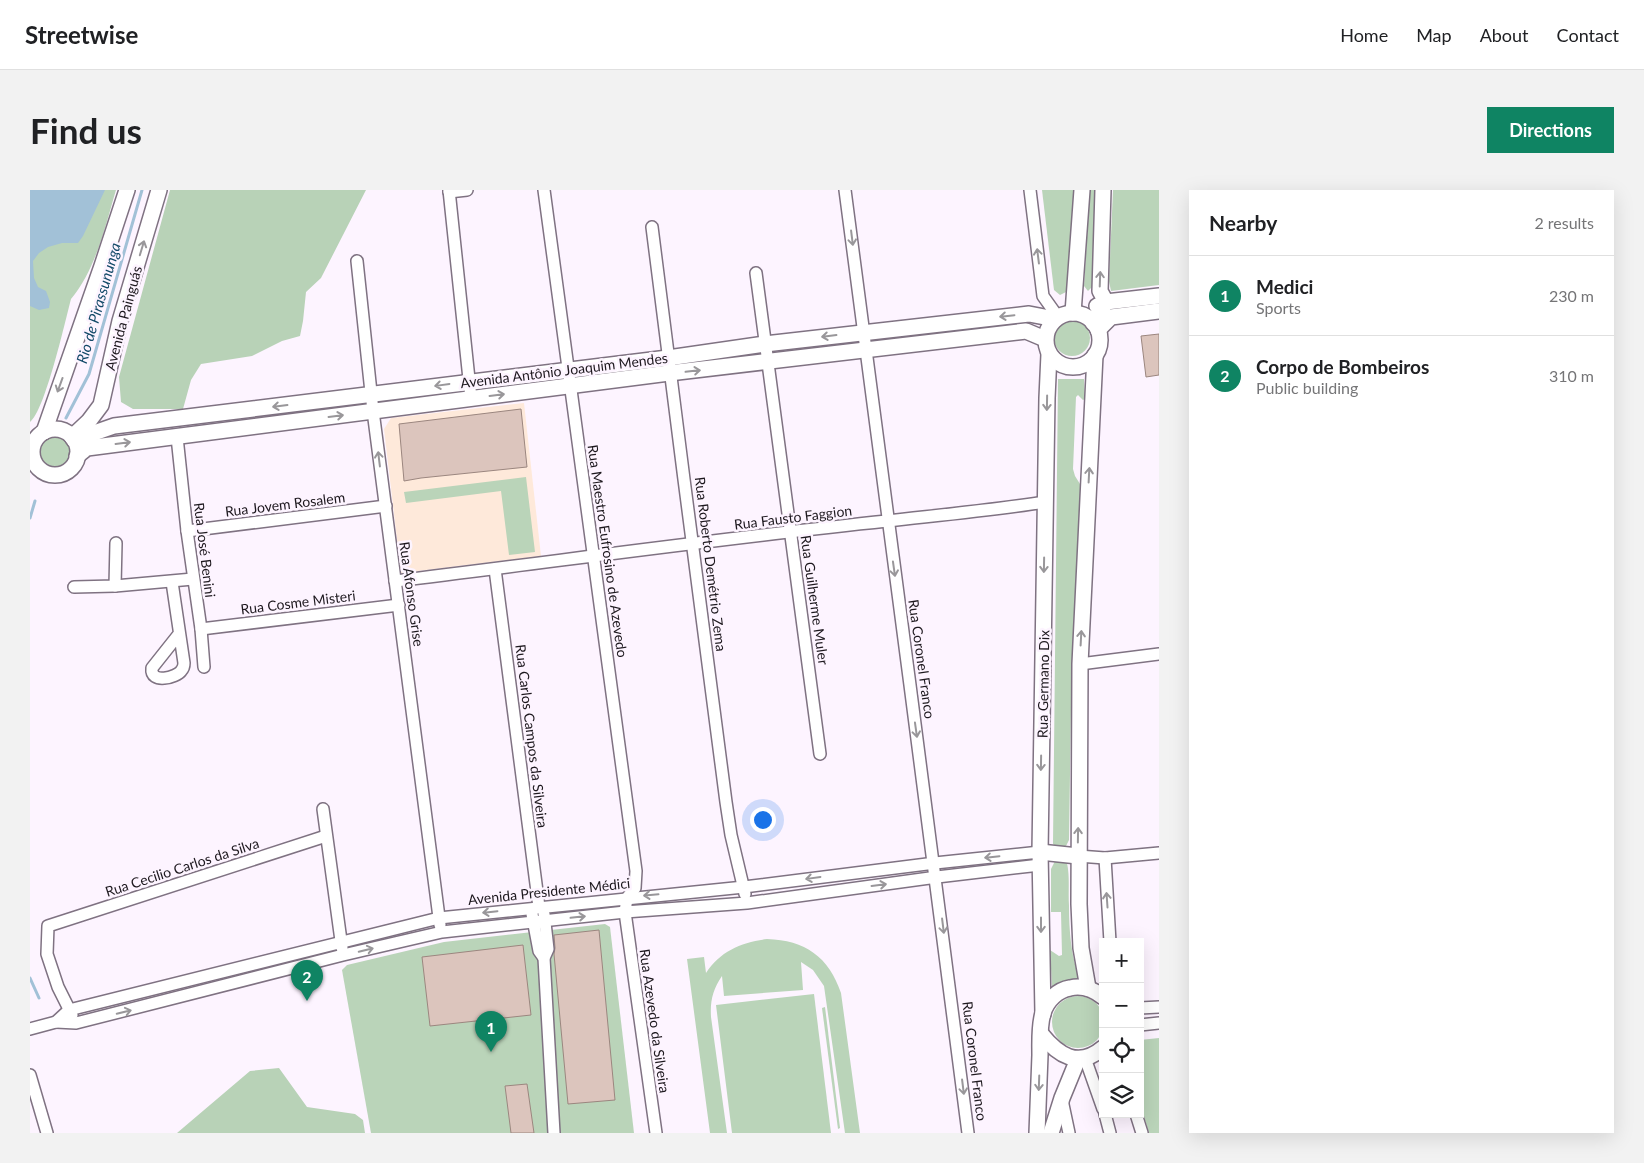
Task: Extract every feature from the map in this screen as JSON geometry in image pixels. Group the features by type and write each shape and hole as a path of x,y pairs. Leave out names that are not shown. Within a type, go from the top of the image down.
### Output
{"main road":[{"path":"38,435 51,430 59,430 73,439 76,445 77,456 75,463 70,469 56,475 42,471 31,459 33,446 102,266 127,190"},
{"name":"Avenida Painguás","path":"73,439 101,406 120,321 159,190"},
{"path":"1067,316 1082,190"},
{"path":"1103,190 1100,291 1106,302"},
{"path":"1106,302 1096,326 1100,343 1095,355 1089,362 1072,367 1055,361 1047,347 1047,332 1067,316 1106,302 1159,296"},
{"path":"1067,316 1096,326 1111,317 1159,311"},
{"name":"Avenida Antônio Joaquim Mendes","path":"73,439 114,426 668,358 765,344 1029,314 1067,316"},
{"name":"Avenida Antônio Joaquim Mendes","path":"77,456 87,448 865,349 1026,331 1047,347"},
{"name":"Rua Germano Dix","path":"1037,1133 1043,1014 1040,859 1047,347"},
{"path":"1088,988 1081,948 1078,856 1080,664 1095,355"},
{"path":"101,406 114,426"},
{"path":"1040,859 1078,856"},
{"path":"1043,1014 1048,1003 1055,995 1065,989 1076,987 1088,988 1099,995"},
{"path":"1041,1034 1057,1052 1067,1057 1081,1058 1099,1051"},
{"path":"1051,1133 1062,1098 1081,1058"}],"street":[{"path":"467,190 449,191 471,398"},
{"name":"Rua Maestro Eufrosino de Azevedo","path":"544,190 636,871 635,888 626,898 625,912"},
{"name":"Rua Coronel Franco","path":"846,190 887,520 935,863 968,1133"},
{"path":"1030,190 1043,296 1067,316"},
{"name":"Rua Roberto Demétrio Zema","path":"652,227 726,802 746,903"},
{"name":"Rua Afonso Grise","path":"357,260 371,394 442,932"},
{"name":"Rua Guilherme Muler","path":"756,273 820,754"},
{"name":"Rua José Benini","path":"177,436 187,531 201,628 204,667"},
{"name":"Rua Fausto Faggion","path":"395,582 887,520 975,512 1046,502"},
{"name":"Rua Jovem Rosalem","path":"187,531 386,506"},
{"path":"115,586 116,543"},
{"name":"Rua Carlos Campos da Silveira","path":"495,569 538,908 538,951 544,958 554,1133"},
{"path":"74,587 115,586 193,579"},
{"path":"172,582 179,634"},
{"name":"Rua Cosme Misteri","path":"201,628 398,605"},
{"path":"1080,664 1159,654"},
{"path":"323,809 343,955"},
{"name":"Rua Cecilio Carlos da Silva","path":"69,1010 46,954 48,926 326,836"},
{"path":"1078,856 1105,858 1159,853"},
{"path":"1105,858 1110,938"},
{"name":"Avenida Presidente Médici","path":"69,1010 248,966 340,941 439,918 744,887 935,863 1040,859"},
{"name":"Avenida Presidente Médici","path":"76,1024 343,955 442,932 625,912 746,903 936,877 1040,859"},
{"path":"834,875 836,890"},
{"name":"Rua Azevedo da Silveira","path":"625,912 656,1133"},
{"path":"394,928 396,942"},
{"path":"248,966 252,979"},
{"path":"1144,1008 1159,1007"},
{"path":"31,1029 51,1023 76,1024 69,1010 51,1023"},
{"path":"1144,1025 1159,1023"},
{"path":"1081,1058 1099,1100"},
{"path":"30,1075 47,1133"},
{"path":"1062,1098 1069,1133"},
{"path":"1106,1118 1110,1133"},
{"path":"1137,1118 1142,1133"}],"shaded area":[{"path":"524,403 541,556 401,573 384,429 391,418"}],"green space":[{"path":"30,190 116,190 104,233 93,261 87,275 71,299 48,384 36,414 30,422"},
{"path":"170,190 366,190 321,278 306,292 300,336 282,341 252,356 201,364 191,380 183,409 133,409 121,402 119,377"},
{"path":"1042,190 1074,190 1068,291 1060,295 1054,290"},
{"path":"1090,190 1096,190 1093,286 1088,291 1084,286"},
{"path":"1113,190 1159,190 1159,285 1111,291 1109,281"},
{"path":"1072,320 1079,321 1085,325 1089,331 1089,345 1085,351 1079,355 1072,356 1065,355 1059,351 1055,345 1054,338 1055,331 1059,325 1065,321"},
{"path":"1058,379 1084,379 1085,399 1083,400 1078,395 1076,397 1073,469 1080,484 1081,497 1071,709 1069,840 1066,846 1056,847 1053,844"},
{"path":"54,436 60,437 65,441 69,446 69,458 65,463 60,467 54,468 48,467 43,463 39,458 38,452 39,446 43,441 48,437"},
{"path":"526,477 535,552 509,555 501,491 406,503 404,492"},
{"path":"1055,861 1067,863 1071,943 1074,962 1080,980 1052,987 1050,950 1059,956 1062,955 1061,912 1051,912 1051,869"},
{"path":"605,924 610,927 634,1133 371,1133 342,970 347,965 444,942"},
{"path":"767,939 781,940 804,947 822,960 836,980 841,993 860,1133 845,1133 824,986 813,970 801,962 803,990 724,996 722,976 716,986 711,1006 711,1017 727,1133 710,1133 687,959 704,957 706,973 718,959 732,949 749,942"},
{"path":"814,994 831,1133 732,1133 716,1005"},
{"path":"1078,996 1088,998 1099,1008 1099,1036 1096,1040 1088,1046 1078,1048 1068,1046 1060,1040 1054,1032 1052,1022 1054,1012 1060,1004 1068,998"},
{"path":"825,1007 840,1128 838,1129 822,1008"},
{"path":"1159,1038 1159,1133 1149,1133 1144,1117 1144,1040"},
{"path":"279,1068 307,1107 355,1114 363,1120 365,1133 177,1133 250,1071"}],"water":[{"path":"30,190 105,190 78,243 62,243 48,247 39,253 33,261 34,278 38,287 46,291 50,302 49,308 39,310 30,306"}],"building":[{"path":"1159,334 1159,375 1146,377 1141,336"},
{"path":"521,409 527,467 404,481 399,424"},
{"path":"599,930 615,1100 568,1104 554,954 554,935"},
{"path":"523,945 531,1015 430,1026 422,957"},
{"path":"527,1084 534,1133 511,1133 505,1086"}],"waterway":[{"name":"Rio de Pirassununga","path":"66,418 89,374 142,190"},
{"path":"30,518 35,501"},
{"path":"30,978 39,998"}],"place":[{"name":"Corpo de Bombeiros","path":"307,1001"},
{"name":"Medici","path":"491,1052"}]}
